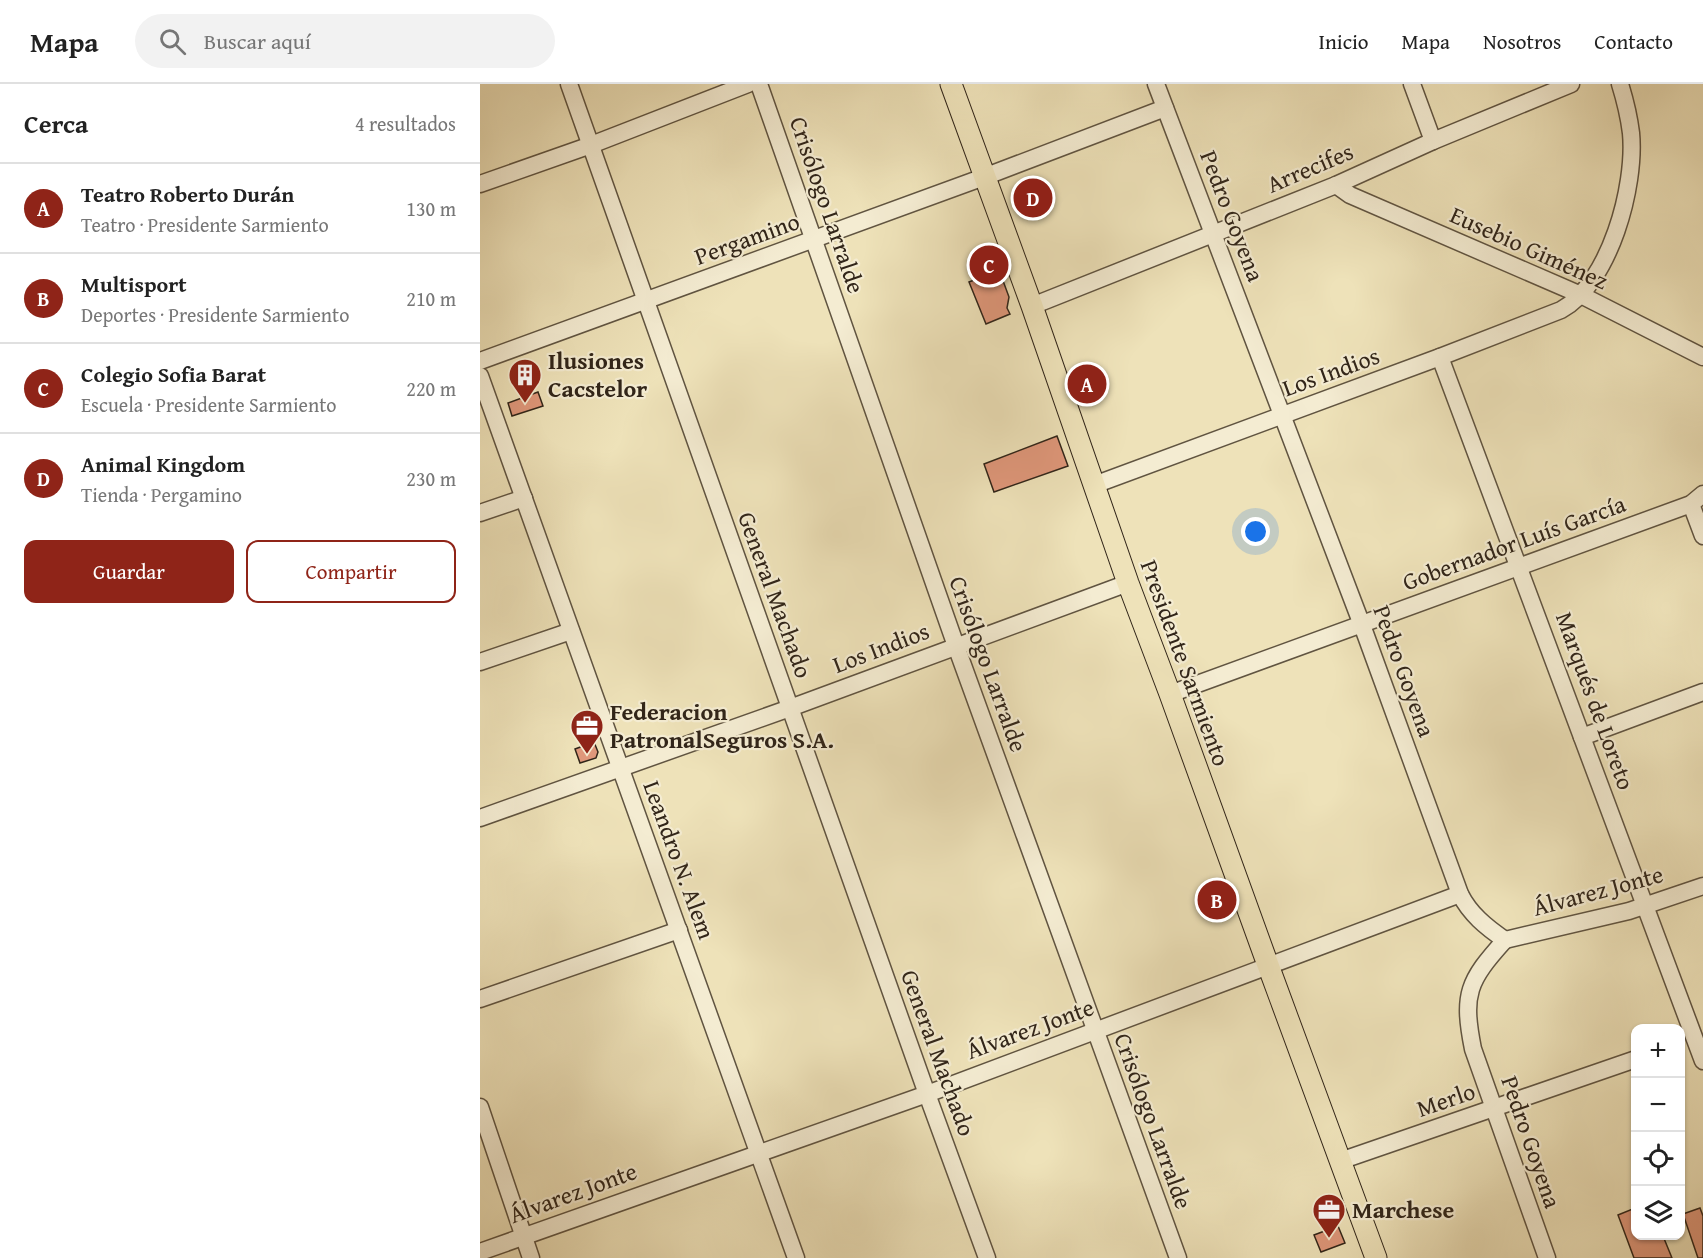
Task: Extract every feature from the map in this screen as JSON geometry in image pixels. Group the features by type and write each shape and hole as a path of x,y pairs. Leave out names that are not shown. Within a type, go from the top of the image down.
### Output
{"main road":[{"name":"Presidente Sarmiento","path":"951,84 1032,306 1128,583 1376,1258"}],"street":[{"name":"General Machado","path":"569,84 987,1258"},
{"path":"480,184 591,145 748,84"},
{"name":"Crisólogo Larralde","path":"759,84 956,646 1178,1258"},
{"name":"Pedro Goyena","path":"1156,84 1362,625 1460,894 1480,921 1505,939 1475,978 1468,995 1467,1016 1473,1049 1547,1258"},
{"path":"1412,84 1433,141"},
{"name":"Arrecifes","path":"1032,306 1336,185 1433,141 1571,84"},
{"path":"1581,295 1591,283 1610,248 1629,184 1631,135 1628,112 1620,84"},
{"name":"Pergamino","path":"480,361 814,240 1165,108"},
{"name":"Eusebio Giménez","path":"1336,185 1350,195 1581,295 1703,357"},
{"name":"Los Indios","path":"1094,485 1561,310 1581,295"},
{"name":"Marqués de Loreto","path":"1440,357 1646,906 1687,1041 1703,1061"},
{"name":"Leandro N. Alem","path":"480,376 796,1258"},
{"path":"480,513 524,498"},
{"path":"1697,499 1703,536"},
{"name":"Gobernador Luís García","path":"1170,694 1362,625 1697,499"},
{"name":"Los Indios","path":"480,818 790,708 1128,583"},
{"path":"480,662 571,631"},
{"path":"1582,737 1703,692"},
{"name":"Álvarez Jonte","path":"1505,939 1646,906 1703,886"},
{"name":"Álvarez Jonte","path":"480,1252 927,1094 1460,894"},
{"path":"480,999 679,930"},
{"name":"Merlo","path":"1340,1161 1631,1060"},
{"path":"480,1107 531,1258"}],"building":[{"path":"1039,187 1044,203 1027,210 1021,194"},
{"path":"991,248 1009,297 1007,308 1010,314 986,324 969,282 985,276 976,254"},
{"name":"Ilusiones Cacstelor","path":"538,392 543,406 512,416 508,403"},
{"path":"1057,436 1068,466 994,492 984,464"},
{"name":"Federacion PatronalSeguros S.A.","path":"594,742 598,752 596,758 580,763 575,749"},
{"path":"1700,1208 1703,1216 1703,1258 1698,1258 1685,1220 1685,1213"},
{"path":"1631,1210 1631,1240 1665,1240 1672,1258 1634,1258 1618,1215"},
{"name":"Marchese","path":"1338,1226 1345,1243 1321,1252 1314,1235"}],"place":[{"name":"Animal Kingdom","path":"1033,198"},
{"name":"Colegio Sofia Barat","path":"989,265"},
{"name":"Teatro Roberto Durán","path":"1087,384"},
{"name":"Ilusiones Cacstelor","path":"525,404"},
{"name":"Federacion PatronalSeguros S.A.","path":"587,755"},
{"name":"Multisport","path":"1217,900"},
{"name":"Marchese","path":"1329,1239"}]}
